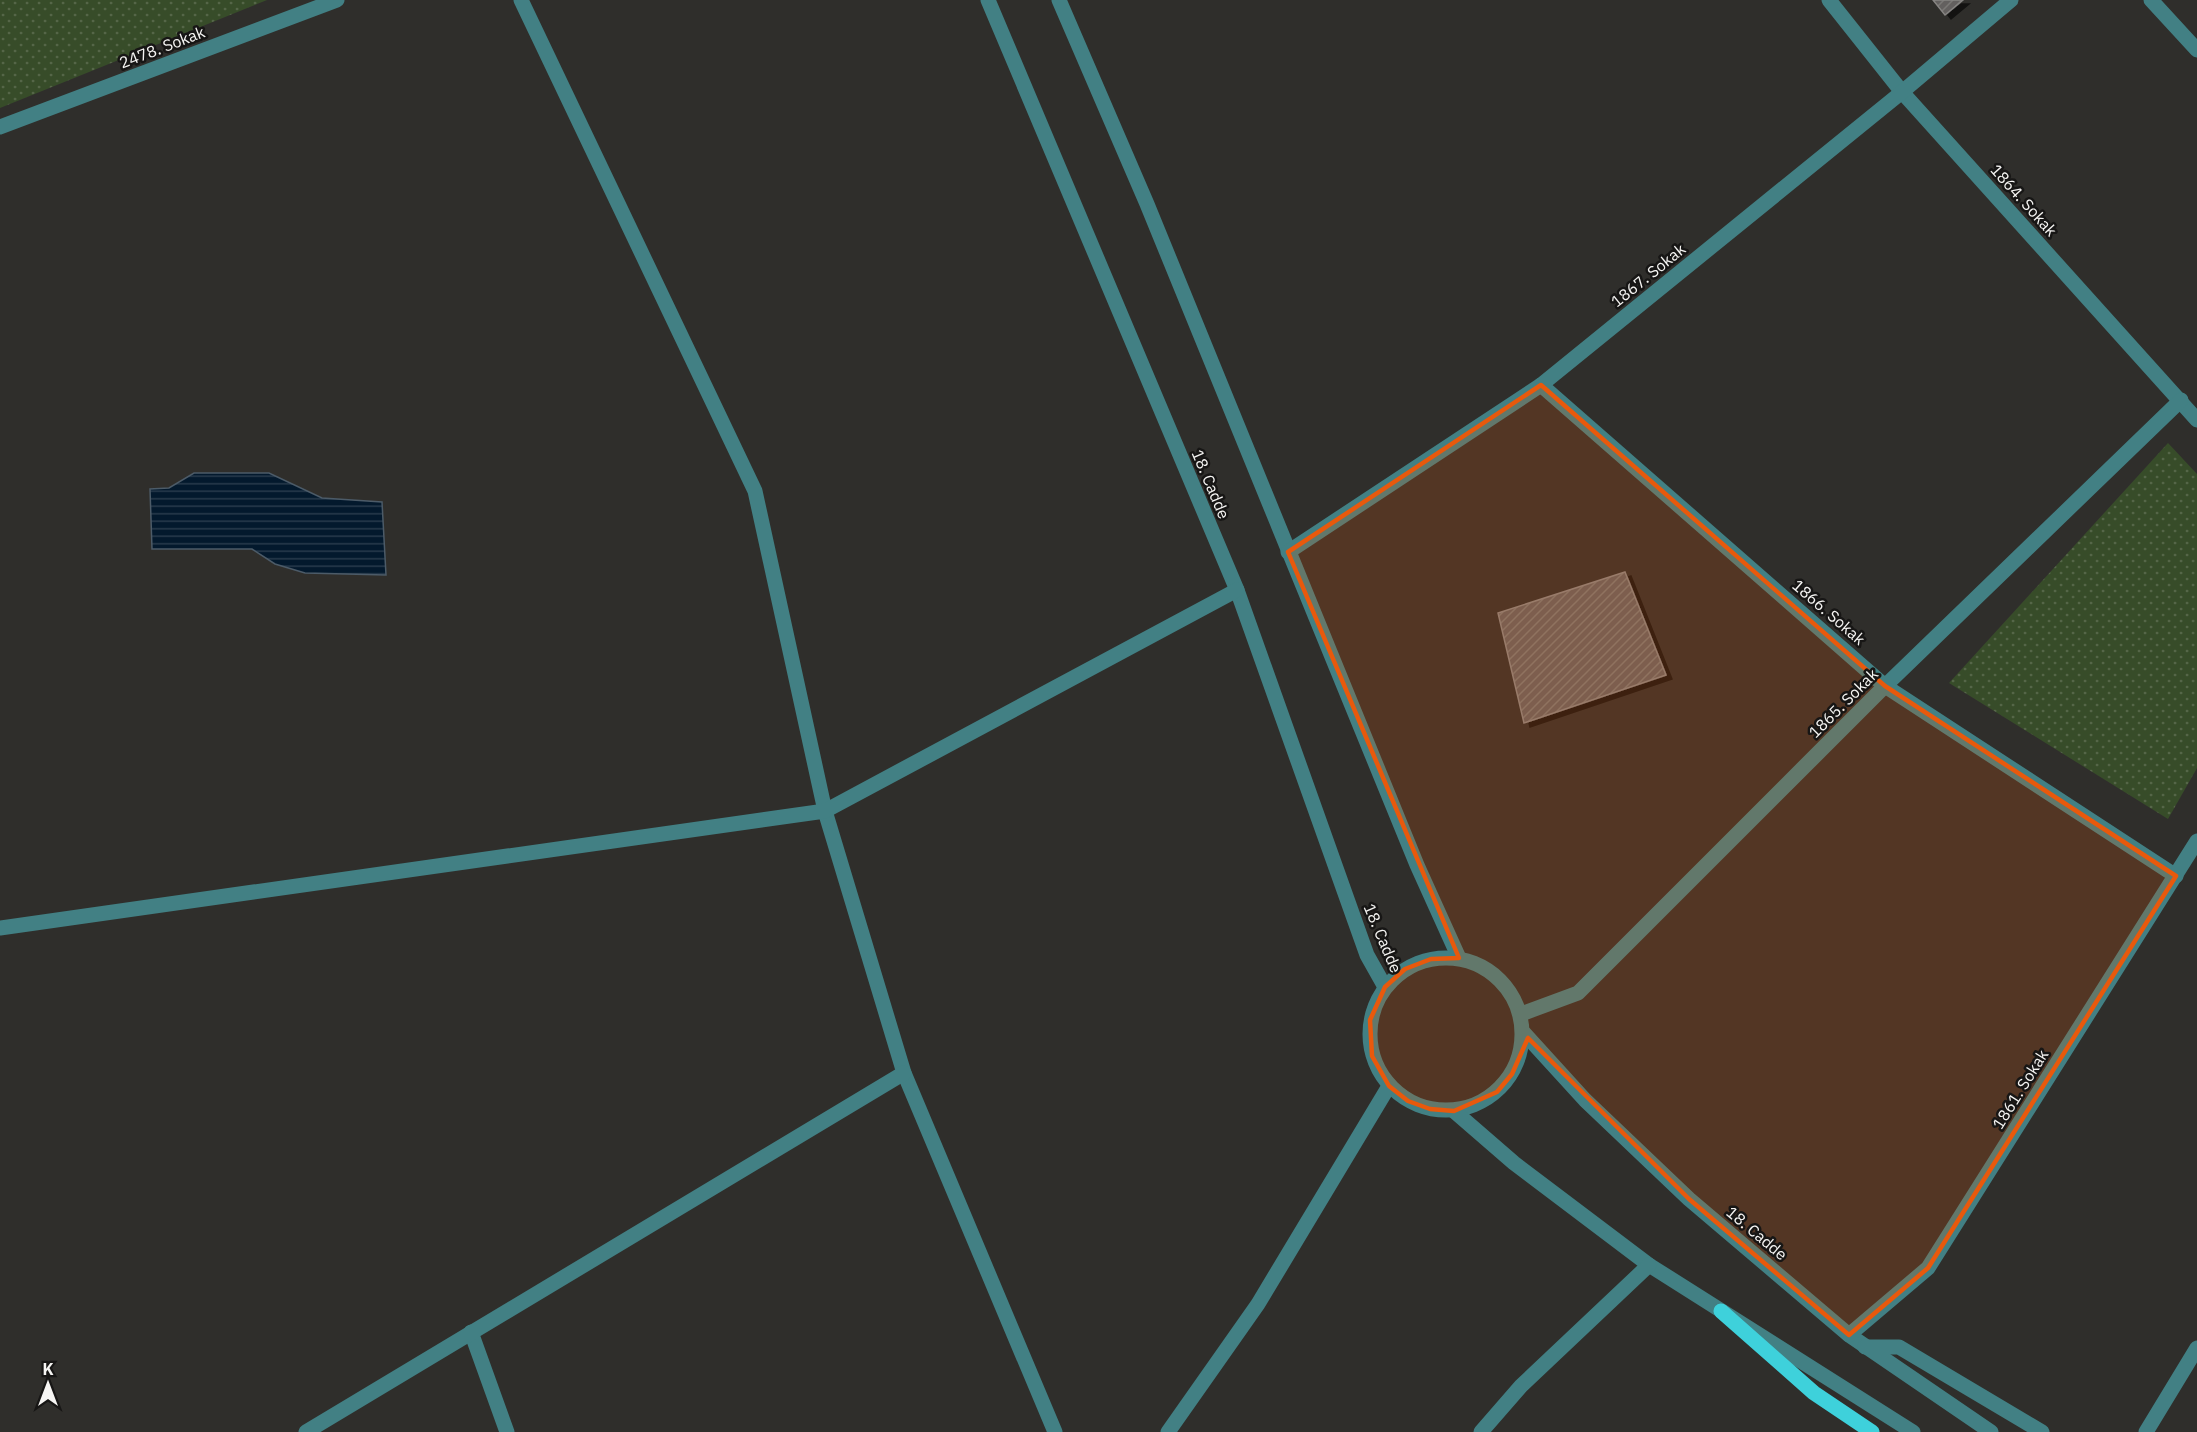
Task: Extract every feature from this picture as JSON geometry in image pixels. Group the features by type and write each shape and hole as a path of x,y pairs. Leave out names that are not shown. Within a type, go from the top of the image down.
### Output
{"main road":[{"path":"1721,1311 1814,1393 1872,1432"}],"street":[{"name":"2478. Sokak","path":"0,127 337,0"},
{"path":"521,0 754,491 825,811 904,1073 1054,1432"},
{"name":"18. Cadde","path":"988,0 1237,590 1367,955 1385,987"},
{"path":"1059,0 1151,215 1417,865 1459,958"},
{"name":"1864. Sokak","path":"1829,0 1902,93 2197,420"},
{"name":"1867. Sokak","path":"1288,552 1541,385 1902,93 2011,0"},
{"path":"2151,0 2197,50"},
{"name":"1866. Sokak","path":"1541,385 1885,686 2176,876"},
{"name":"1865. Sokak","path":"1521,1014 1578,993 1885,686 2181,400"},
{"path":"0,928 825,811 1237,590"},
{"name":"1861. Sokak","path":"1849,1335 1928,1268 2197,841"},
{"name":"18. Cadde","path":"1459,958 1486,969 1508,988 1521,1014 1524,1034 1521,1053 1512,1074 1497,1092 1477,1104 1454,1111 1430,1109 1408,1101 1389,1086 1372,1056 1370,1020 1385,987 1405,969 1431,959 1459,958"},
{"name":"18. Cadde","path":"1524,1034 1585,1100 1689,1199 1849,1335 1991,1432"},
{"path":"306,1432 904,1073"},
{"path":"1168,1432 1258,1304 1389,1086"},
{"path":"1454,1111 1514,1163 1649,1265 1912,1432"},
{"path":"1481,1432 1521,1386 1649,1265"},
{"path":"471,1332 507,1432"},
{"path":"1865,1347 1899,1347 2042,1432"},
{"path":"2146,1432 2197,1348"}],"highlighted area":[{"path":"1541,385 1885,686 2176,876 1928,1268 1849,1335 1689,1199 1528,1038 1512,1074 1497,1092 1454,1111 1430,1109 1408,1101 1389,1086 1372,1056 1370,1020 1385,987 1405,969 1431,959 1459,958 1288,552"}],"green space":[{"path":"0,0 267,0 0,108"},
{"path":"2168,443 2197,474 2197,768 2168,819 1949,683"}],"water":[{"path":"194,473 269,473 322,498 382,502 386,575 305,573 275,564 252,549 152,549 150,489 169,488"}],"building":[{"path":"1933,0 1963,0 1945,15"},
{"path":"1625,572 1666,675 1524,723 1498,613"}]}
